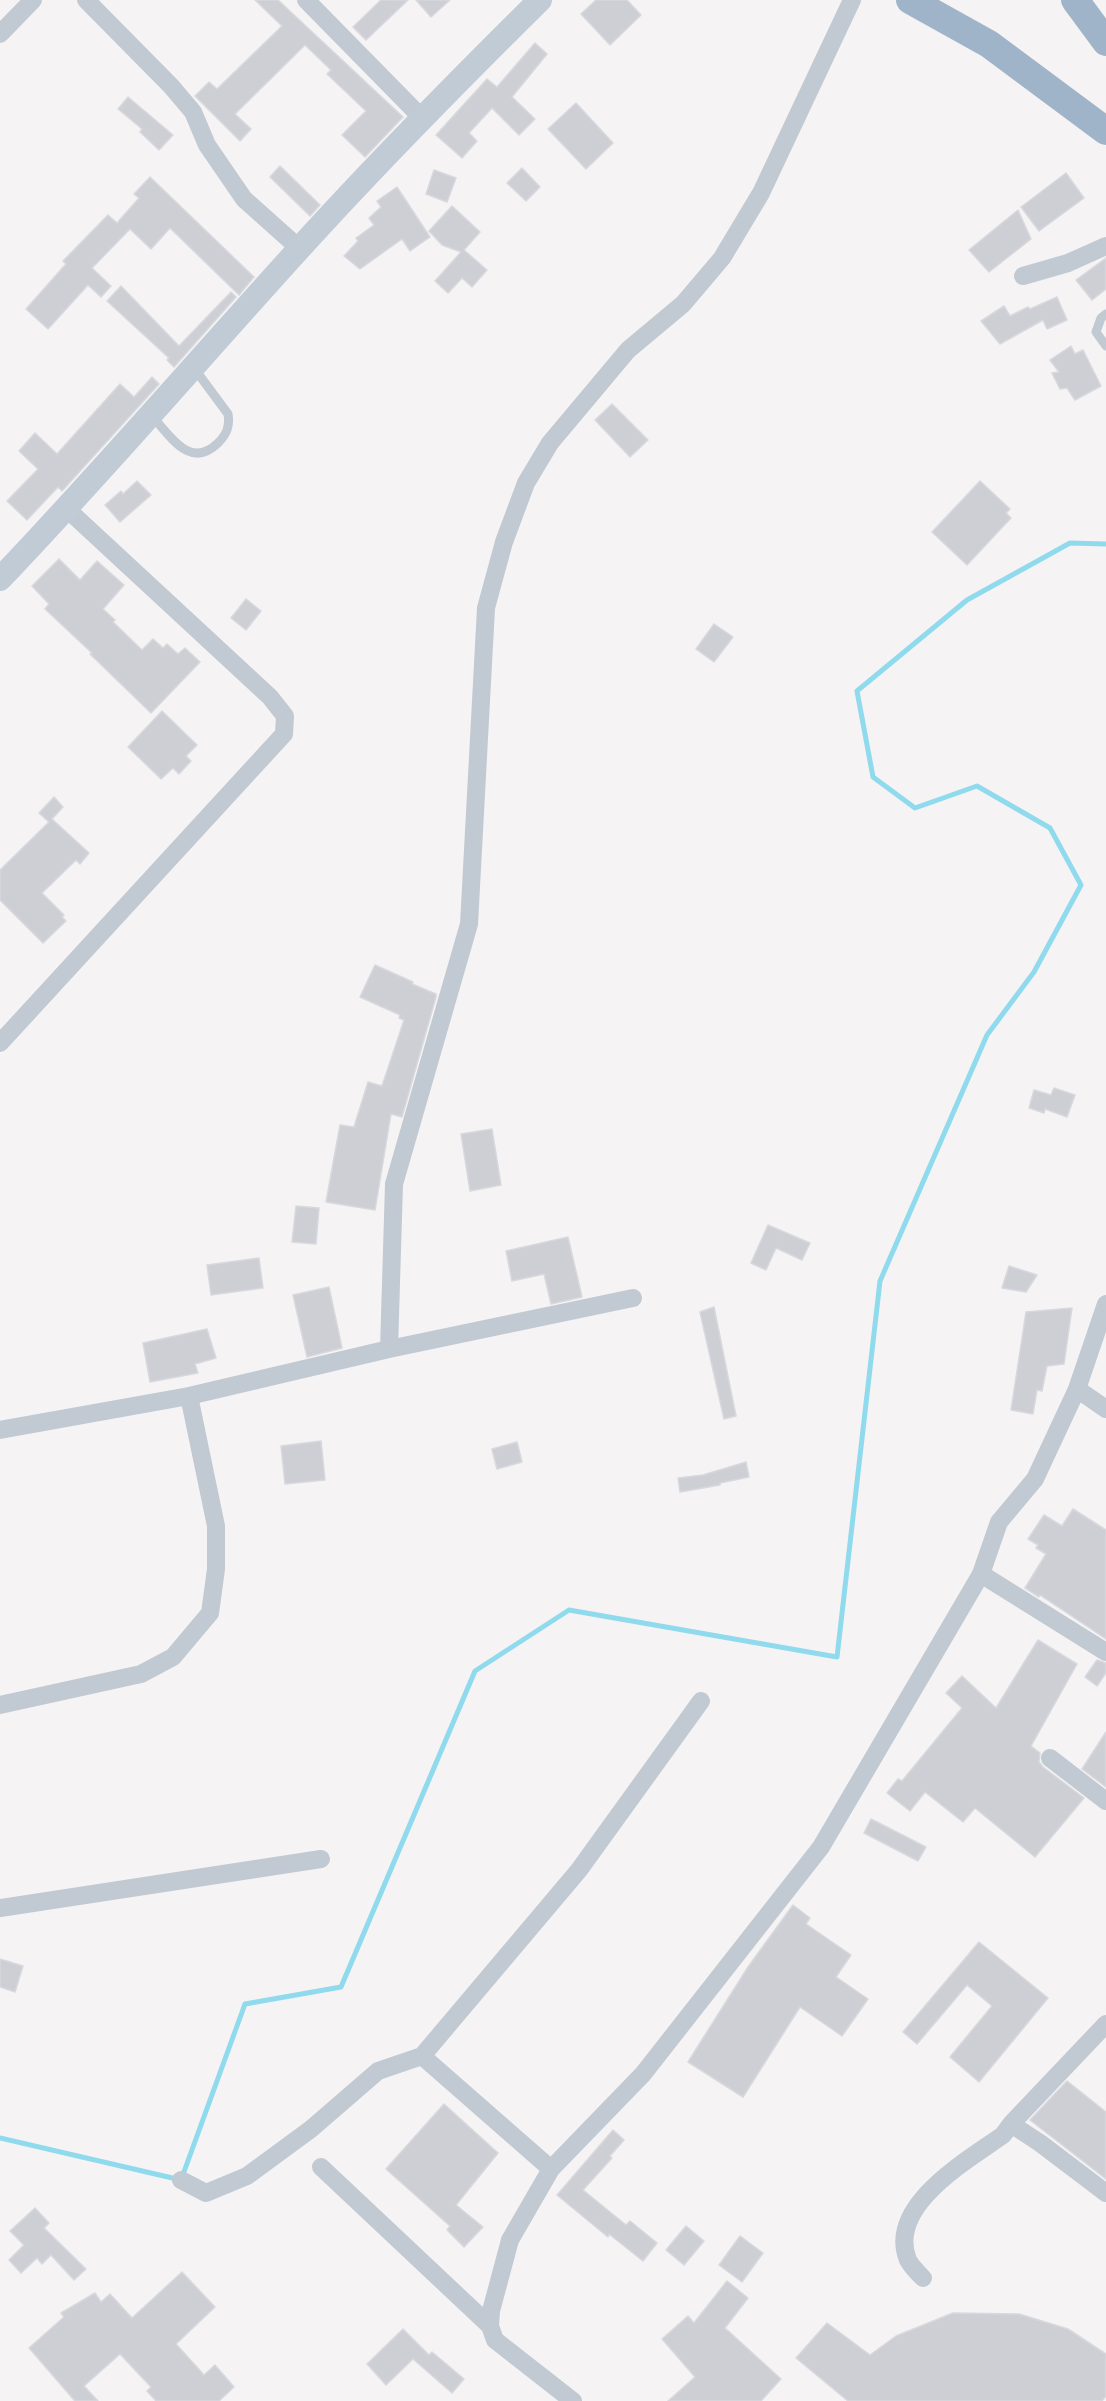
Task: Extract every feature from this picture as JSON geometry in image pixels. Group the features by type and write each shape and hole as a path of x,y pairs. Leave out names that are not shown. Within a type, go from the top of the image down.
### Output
{"highway":[{"path":"910,0 989,44 1106,131"},
{"path":"1075,0 1106,42"}],"main road":[{"path":"0,579 67,509 300,249 422,118 540,0"}],"street":[{"path":"0,34 33,0"},
{"path":"86,0 171,86 193,112 207,145 244,199 300,249"},
{"path":"306,0 422,118"},
{"path":"389,1349 394,1184 469,924 486,608 504,542 526,483 550,443 628,350 683,304 722,258 761,193 852,0"},
{"path":"1023,276 1068,263 1106,246"},
{"path":"0,1043 284,734 285,716 270,697 67,509"},
{"path":"0,1430 189,1396 389,1349 633,1298"},
{"path":"490,2326 498,2278 510,2240 551,2169 643,2074 821,1847 981,1574 999,1522 1035,1479 1077,1389 1106,1304"},
{"path":"1077,1389 1106,1409"},
{"path":"0,1705 141,1674 173,1657 210,1613 216,1569 216,1526 189,1396"},
{"path":"981,1574 1106,1652"},
{"path":"181,2180 206,2193 247,2176 311,2129 378,2071 422,2056 579,1870 701,1701"},
{"path":"1050,1758 1106,1801"},
{"path":"0,1908 321,1859"},
{"path":"923,2278 908,2261 905,2242 909,2219 920,2201 935,2185 1003,2135 1106,2024"},
{"path":"422,2056 551,2169"},
{"path":"1011,2124 1106,2193"},
{"path":"321,2167 490,2326 495,2340 511,2355 573,2401"}],"lane":[{"path":"1106,314 1101,318 1096,332 1106,346"},
{"path":"151,415 173,439 191,453 200,454 208,451 226,434 229,423 228,414 194,368"}],"building":[{"path":"255,0 278,0 403,117 365,157 342,135 366,111 327,74 331,70 305,45 235,114 251,129 240,141 195,96 209,82 217,89 282,26"},
{"path":"381,0 408,0 366,40 353,27"},
{"path":"416,0 450,0 431,17"},
{"path":"596,0 627,0 641,15 610,45 581,14"},
{"path":"535,43 547,54 512,97 535,119 519,135 492,108 469,133 477,141 462,158 436,135 487,79 497,87"},
{"path":"128,97 173,135 159,150 140,132 142,129 118,109"},
{"path":"576,103 613,143 586,169 548,129"},
{"path":"280,166 320,205 310,216 270,177"},
{"path":"522,168 540,187 526,201 507,183"},
{"path":"434,170 456,178 447,202 426,194"},
{"path":"1066,173 1084,198 1039,231 1021,207"},
{"path":"150,177 254,277 239,295 170,228 151,249 130,229 92,268 111,286 101,297 88,285 48,329 26,309 66,264 63,261 108,215 117,223 139,198 134,194"},
{"path":"397,187 430,237 410,251 402,239 360,269 344,256 358,241 356,238 374,225 369,218 381,207 377,201"},
{"path":"452,206 480,232 464,250 487,270 472,287 462,278 448,293 435,281 461,252 442,245 429,231"},
{"path":"1018,210 1031,239 989,272 969,250"},
{"path":"1106,258 1106,289 1092,300 1076,280"},
{"path":"121,286 179,346 231,292 236,297 174,367 167,360 169,358 107,301"},
{"path":"1057,297 1067,320 1047,329 1043,320 1000,344 981,321 1004,306 1010,316"},
{"path":"1071,346 1075,354 1083,350 1101,386 1075,400 1067,388 1060,389 1052,373 1059,372 1050,360"},
{"path":"152,377 159,384 62,491 58,487 27,520 7,501 38,469 19,451 35,433 57,454 120,384 134,397"},
{"path":"612,404 648,440 630,457 595,420"},
{"path":"137,481 151,495 120,522 105,505 121,491 123,494"},
{"path":"980,481 1010,509 1006,513 1011,518 967,565 932,532"},
{"path":"59,559 80,580 97,561 124,585 103,609 142,650 153,639 163,648 167,644 178,654 185,648 200,662 151,713 45,609 49,604 32,586"},
{"path":"246,599 261,611 246,630 231,618"},
{"path":"714,624 733,637 714,662 696,649"},
{"path":"162,711 197,745 186,756 191,761 179,774 173,768 161,779 128,747"},
{"path":"54,797 63,807 52,819 89,853 80,864 76,860 42,893 64,915 62,917 66,921 43,943 0,900 0,870 49,822 39,813"},
{"path":"375,965 436,994 436,997 402,1117 391,1114 375,1210 326,1202 340,1125 354,1127 368,1082 382,1086 404,1020 399,1018 400,1015 360,997"},
{"path":"1054,1088 1075,1095 1067,1117 1045,1109 1044,1113 1029,1108 1034,1090 1051,1095"},
{"path":"492,1129 501,1185 470,1191 461,1134"},
{"path":"296,1206 319,1208 316,1244 292,1242"},
{"path":"768,1225 810,1243 802,1260 776,1248 766,1270 751,1263"},
{"path":"568,1237 582,1297 551,1304 544,1274 512,1281 506,1251"},
{"path":"259,1258 263,1288 211,1295 207,1265"},
{"path":"1009,1266 1037,1275 1026,1292 1002,1288"},
{"path":"329,1287 342,1348 307,1357 293,1295"},
{"path":"714,1307 736,1416 724,1419 700,1312"},
{"path":"1072,1308 1064,1364 1047,1366 1042,1391 1037,1390 1033,1414 1011,1410 1026,1312"},
{"path":"207,1329 216,1358 195,1364 198,1373 150,1382 143,1343"},
{"path":"321,1441 325,1480 285,1484 281,1446"},
{"path":"517,1442 522,1462 497,1469 492,1449"},
{"path":"746,1462 749,1477 680,1492 678,1478 703,1475"},
{"path":"1073,1509 1106,1530 1106,1639 1040,1595 1039,1597 1025,1588 1046,1554 1028,1539 1044,1515 1062,1526"},
{"path":"1038,1640 1077,1664 1031,1746 1040,1753 1039,1762 1043,1767 1084,1798 1035,1857 975,1808 963,1822 925,1792 910,1811 887,1793 898,1779 902,1781 962,1708 946,1693 962,1676 996,1708"},
{"path":"1097,1660 1106,1663 1106,1673 1097,1686 1085,1677"},
{"path":"1106,1732 1106,1787 1082,1769"},
{"path":"871,1819 926,1847 918,1861 864,1833"},
{"path":"793,1905 810,1918 806,1924 851,1955 836,1977 868,1999 842,2036 800,2007 743,2097 688,2062 748,1967"},
{"path":"979,1942 1048,1998 979,2082 950,2057 992,2006 967,1985 917,2044 903,2032"},
{"path":"0,1959 23,1966 15,1992 0,1987"},
{"path":"1067,2081 1106,2112 1106,2179 1030,2120"},
{"path":"444,2104 498,2153 456,2205 483,2227 464,2247 447,2230 450,2226 386,2169"},
{"path":"613,2130 624,2140 610,2156 612,2158 583,2190 626,2225 630,2221 657,2243 643,2261 609,2234 608,2237 557,2195"},
{"path":"35,2208 49,2223 44,2228 86,2269 74,2280 51,2255 42,2264 37,2258 21,2273 9,2260 24,2245 10,2231"},
{"path":"686,2226 704,2241 684,2265 666,2250"},
{"path":"740,2236 763,2253 742,2282 719,2265"},
{"path":"182,2272 215,2307 176,2344 204,2375 215,2365 234,2387 219,2401 156,2401 147,2391 151,2387 120,2354 84,2386 98,2401 75,2401 29,2348 64,2317 61,2313 95,2293 101,2302 110,2294 132,2318"},
{"path":"727,2281 748,2298 725,2328 781,2379 761,2401 668,2401 695,2377 662,2339 688,2316 694,2323"},
{"path":"953,2313 1019,2314 1068,2329 1106,2354 1106,2396 1102,2401 848,2401 796,2358 827,2323 870,2355 896,2336"},
{"path":"403,2329 429,2355 432,2352 464,2379 452,2393 413,2359 386,2385 367,2364"}],"waterway":[{"path":"0,2138 181,2180 245,2004 341,1987 475,1671 569,1610 837,1657 880,1281 987,1035 1034,972 1081,885 1050,828 977,786 915,808 873,777 857,691 967,600 1070,543 1106,544"}]}
